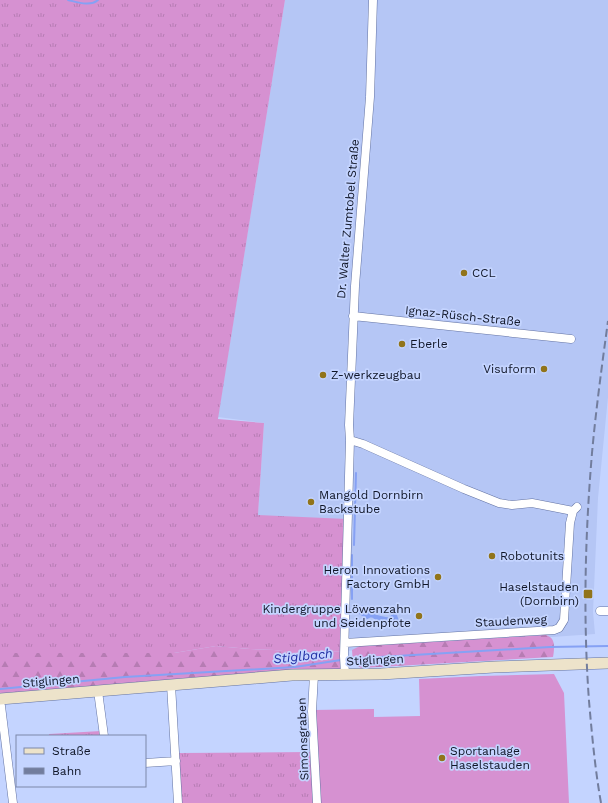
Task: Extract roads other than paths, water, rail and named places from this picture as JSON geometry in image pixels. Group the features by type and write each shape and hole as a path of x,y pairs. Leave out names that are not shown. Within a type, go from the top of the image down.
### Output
{"main road":[{"name":"Stiglingen","path":"0,699 292,675 314,675 344,670 381,674 502,666 608,663"}],"street":[{"name":"Dr. Walter Zumtobel Straße","path":"344,670 350,440 349,417 353,316 370,97 373,0"},
{"name":"Ignaz-Rüsch-Straße","path":"353,316 571,339"},
{"name":"Staudenweg","path":"345,643 554,630 559,628 564,620 570,522 575,509 532,503 512,505 499,503 363,444 350,440"},
{"name":"Simonsgraben","path":"314,675 312,711 317,803"},
{"path":"171,685 178,803"},
{"path":"98,691 104,735"},
{"path":"0,704 13,803"},
{"path":"146,763 176,761"}],"water":[{"path":"363,605 370,612 380,616 389,617 394,613 397,615 399,621 395,625 389,626 377,622 374,618 367,619 359,614 358,611 359,607"}],"waterway":[{"path":"68,0 87,4 98,0"},
{"path":"354,545 356,473"},
{"path":"352,555 352,599"},
{"name":"Stiglbach","path":"346,660 550,647 608,646"},
{"name":"Stiglbach","path":"0,689 125,677 295,667 341,660"}],"railway":[{"path":"601,803 595,765 589,701 585,608 592,453 608,321"}],"place":[{"name":"CCL","path":"464,273"},
{"name":"Eberle","path":"402,344"},
{"name":"Visuform","path":"544,369"},
{"name":"Z-werkzeugbau","path":"323,375"},
{"name":"Mangold Dornbirn Backstube","path":"311,502"},
{"name":"Robotunits","path":"492,556"},
{"name":"Heron Innovations Factory GmbH","path":"438,577"},
{"name":"Haselstauden (Dornbirn)","path":"588,594"},
{"name":"Kindergruppe Löwenzahn und Seidenpfote","path":"419,616"},
{"name":"Sportanlage Haselstauden","path":"442,758"}]}
